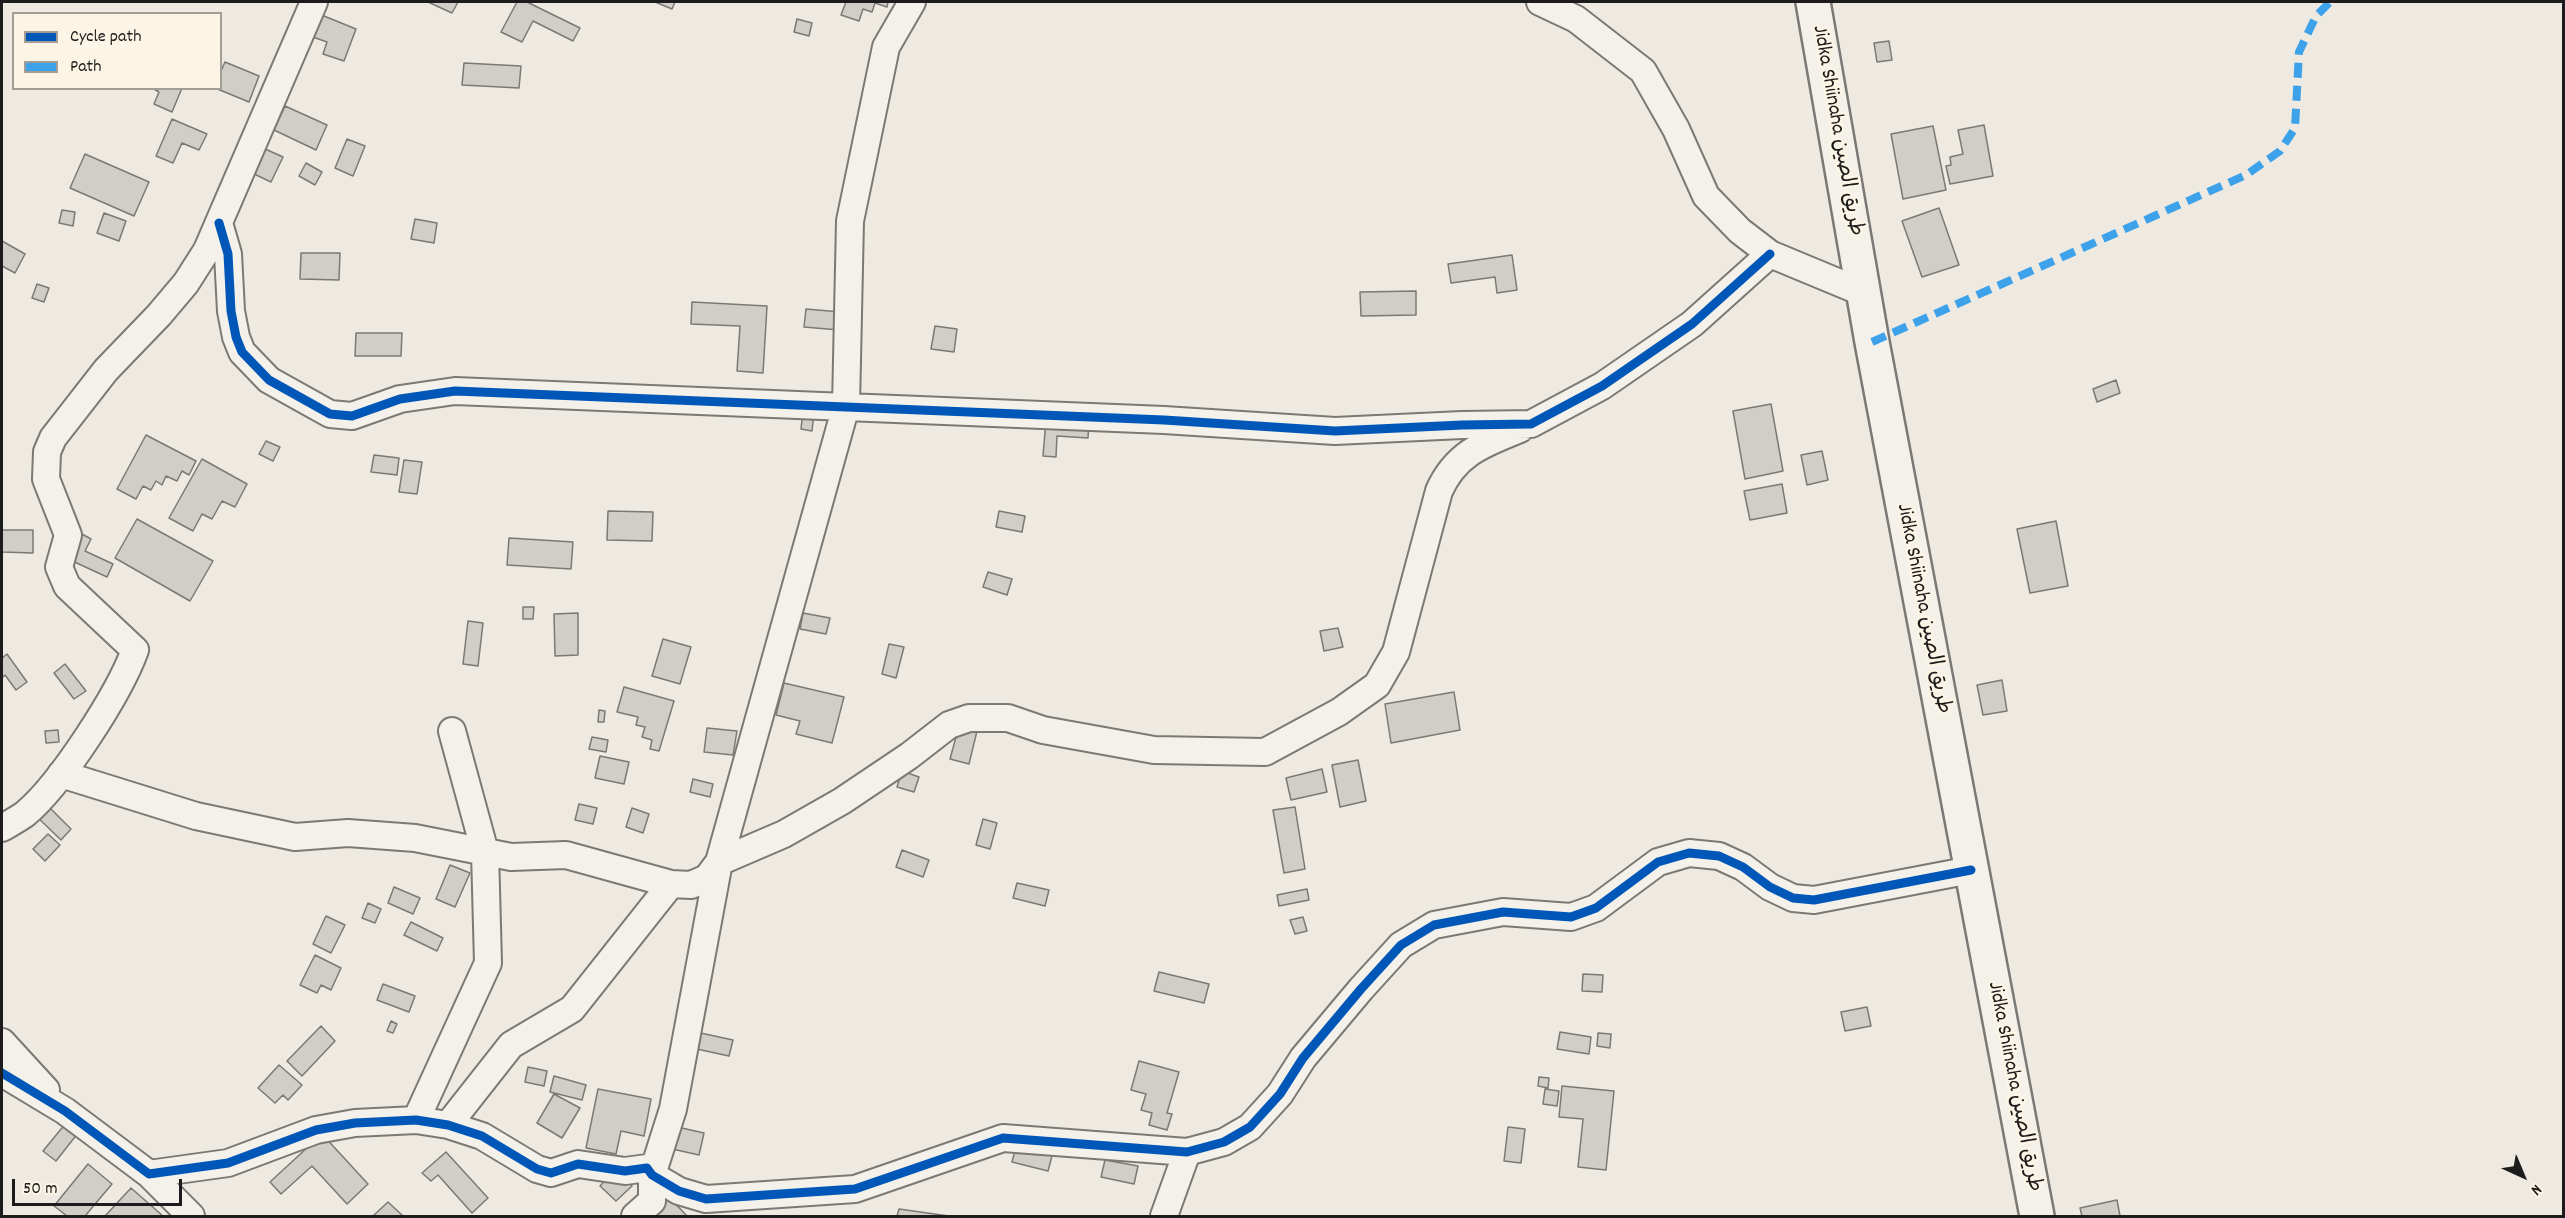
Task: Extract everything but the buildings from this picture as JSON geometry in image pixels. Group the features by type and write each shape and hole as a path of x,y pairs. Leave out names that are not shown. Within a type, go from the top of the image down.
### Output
{"main road":[{"name":"Jidka Shiinaha طريق الصين","path":"1813,2 1864,293 2037,1216"}],"street":[{"path":"2,828 26,813 61,774 125,679 135,650 67,586 59,567 68,535 46,479 47,452 53,438 106,370 186,283 207,250 314,2"},
{"path":"635,1216 652,1201 652,1175 673,1109 719,862 846,406 850,220 886,47 912,2"},
{"path":"1540,2 1576,19 1643,71 1676,129 1706,196 1740,231 1770,254 1864,293"},
{"path":"219,223 229,260 231,311 242,352 269,380 330,414 352,416 400,399 455,392 1164,420 1335,431 1462,424 1531,424"},
{"path":"61,774 196,816 295,837 359,834 415,838 526,859 566,855 671,884 691,885 707,878 719,862 794,828 909,756 949,725 969,718 1008,718 1043,730 1154,750 1265,752 1339,712 1377,684 1396,652 1439,491 1447,473 1461,458 1482,445 1531,424 1602,386 1692,324 1770,254"},
{"path":"416,1120 488,963 485,852 452,731"},
{"path":"149,1174 228,1163 316,1130 355,1123 416,1120 448,1125 482,1136 537,1169 551,1173 578,1164 625,1171 647,1168 652,1175 679,1191 706,1199 855,1189 1003,1138 1187,1152 1224,1142 1250,1127 1280,1094 1303,1058 1361,989 1401,945 1434,924 1503,912 1571,917 1596,908 1658,862 1689,853 1719,856 1743,867 1770,887 1793,898 1814,900 1971,870"},
{"path":"448,1125 511,1046 572,1009 671,884"},
{"path":"2,1042 65,1111"},
{"path":"2,1073 65,1111 149,1174 191,1216"},
{"path":"1164,1216 1187,1152"}],"marked path":[{"path":"1872,342 2246,175 2280,151 2295,128 2299,52 2316,16 2330,2"}],"cycle path":[{"path":"219,223 228,254 231,311 236,337 242,352 269,380 330,414 352,416 400,399 455,391 1164,420 1335,431 1531,424 1602,386 1692,324 1770,254"},
{"path":"2,1073 65,1111 149,1174 228,1163 316,1130 355,1123 416,1120 448,1125 482,1136 537,1169 551,1173 578,1164 625,1171 647,1168 652,1175 679,1191 706,1199 855,1189 1003,1138 1187,1152 1224,1142 1250,1127 1280,1094 1303,1058 1401,945 1434,925 1503,912 1571,917 1596,908 1658,862 1689,853 1719,856 1743,867 1770,887 1793,898 1814,900 1971,870"}]}
